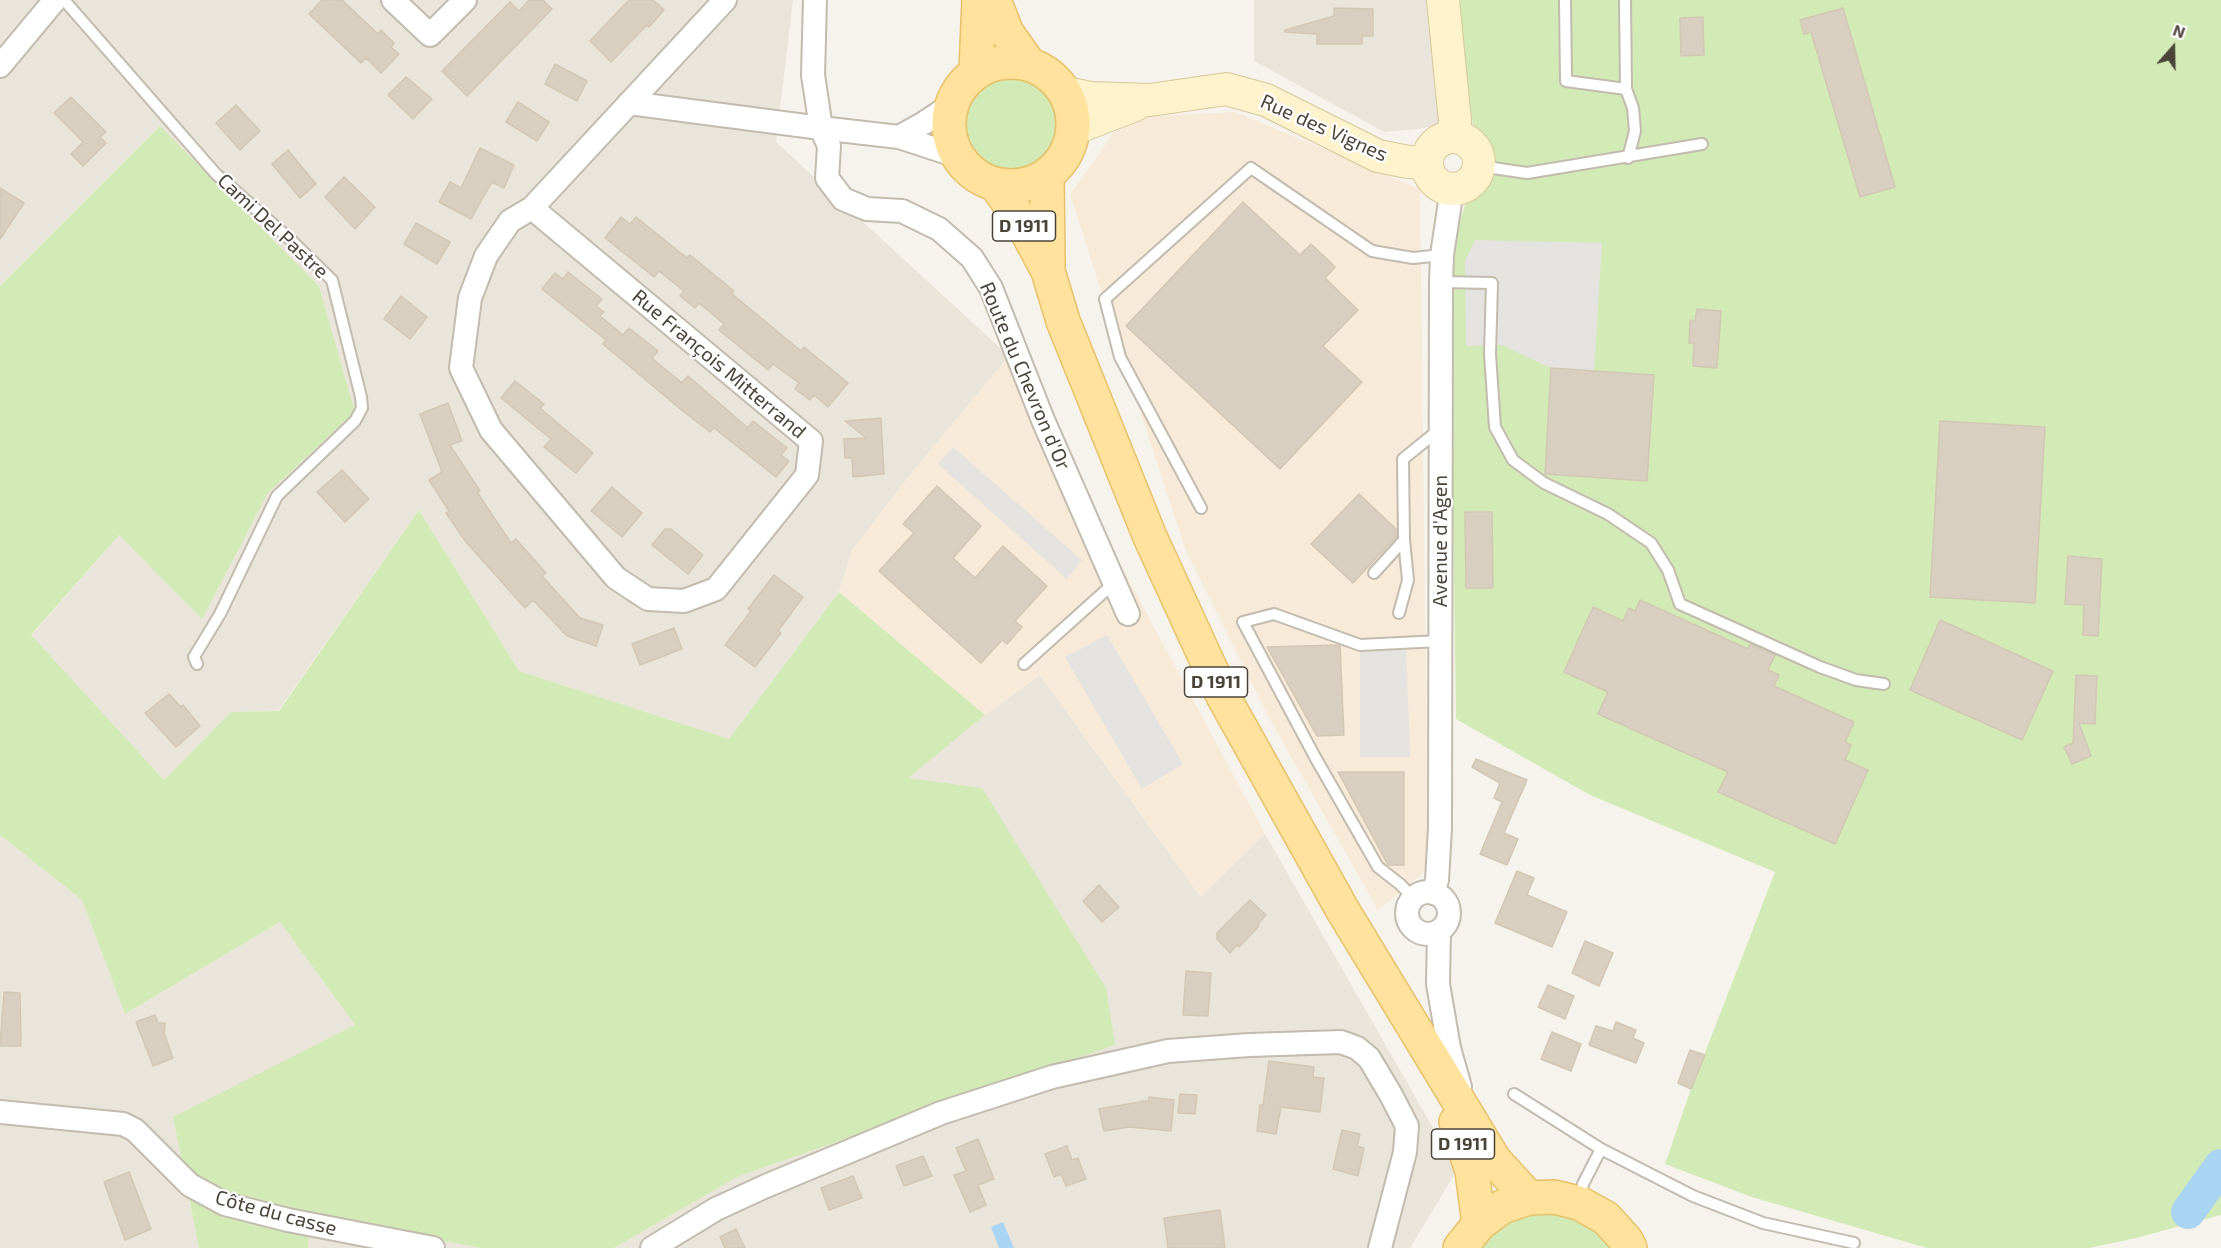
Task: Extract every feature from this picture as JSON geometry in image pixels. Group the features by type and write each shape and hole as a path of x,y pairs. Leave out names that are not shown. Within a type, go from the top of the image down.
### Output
{"main road":[{"path":"976,71 979,0"},
{"path":"994,0 1006,33 1029,64"},
{"path":"1443,0 1455,121 1454,136"},
{"path":"1011,61 1029,64 1043,70 1056,80 1065,93 1072,110 1073,129 1069,147 1060,162 1047,175 1031,183 1013,186 995,184 967,169 957,156 950,141 948,123 950,106 956,93 976,71 993,64 1011,61"},
{"name":"Rue des Vignes","path":"1065,93 1092,98 1150,100 1226,89 1266,100 1378,156 1427,163"},
{"name":"Rue des Vignes","path":"1073,129 1150,100"},
{"path":"1454,136 1470,142 1479,157 1479,166 1473,180 1467,185 1452,189 1437,183 1432,178 1427,163 1428,154 1438,141 1454,136"},
{"name":"D 1911","path":"1047,175 1048,271"},
{"name":"D 1911","path":"995,184 1019,217 1048,271 1063,321 1150,537 1223,696 1342,909 1495,1161 1529,1198"},
{"name":"D 1911","path":"1438,1066 1472,1171 1470,1236"},
{"path":"1470,1236 1502,1207 1529,1198 1554,1197 1580,1203 1606,1218 1626,1240 1630,1248"}],"street":[{"path":"0,66 55,0"},
{"path":"393,0 430,35 465,0"},
{"name":"Rue François Mitterrand","path":"532,208 811,441 807,475 716,589 684,601 648,599 616,578 491,430 461,368 470,298 486,256 510,221 532,208 724,0"},
{"path":"815,0 813,75 822,128"},
{"path":"629,103 898,137 957,156"},
{"path":"898,137 950,106"},
{"name":"Route du Chevron d'Or","path":"822,128 830,147 828,178 843,199 867,209 902,211 939,229 972,258 991,288 1043,420 1128,614"},
{"name":"Avenue d'Agen","path":"1416,892 1437,880 1440,828 1441,282 1442,255 1452,189"},
{"path":"1416,892 1445,900 1448,907 1448,921 1439,931 1431,934 1422,933 1414,929 1409,921 1407,912 1416,892"},
{"path":"1439,931 1438,984 1449,1048 1466,1112"},
{"path":"652,1248 716,1209 766,1186 941,1113 1052,1077 1168,1051 1341,1042 1357,1048 1369,1058 1407,1126 1405,1152 1380,1248"},
{"name":"Côte du casse","path":"0,1112 123,1124 135,1130 190,1185 225,1204 288,1220 433,1248"}],"lane":[{"name":"Cami Del Pastre","path":"64,0 216,174 292,241 332,280 361,397 362,408 355,421 277,496 220,614 194,657 197,664"},
{"path":"1565,0 1566,81 1626,89"},
{"path":"1625,0 1626,89 1633,108 1635,131 1628,158"},
{"path":"1479,166 1527,173 1702,144"},
{"path":"1201,508 1120,357 1106,299 1251,168 1372,251 1413,258 1442,255"},
{"path":"1441,282 1492,283 1490,354 1495,426 1513,459 1544,483 1608,514 1651,543 1668,570 1680,604 1820,668 1856,680 1884,684"},
{"path":"1399,614 1408,580 1404,540 1403,459 1440,428"},
{"path":"1374,573 1404,540"},
{"path":"1024,664 1114,584"},
{"path":"1416,892 1378,867 1315,757 1243,622 1274,614 1360,645 1440,641"},
{"path":"1514,1094 1601,1149 1693,1196 1763,1223 1854,1243"},
{"path":"1580,1203 1583,1184 1601,1149"}],"shaded area":[{"path":"0,0 793,0 776,142 1009,356 914,470 852,550 839,592 729,739 519,671 419,510 278,711 231,712 164,780 31,636 119,535 202,618 268,493 355,412 319,286 160,126 0,286"},
{"path":"1254,0 1549,0 1542,103 1418,129 1384,132 1254,61"},
{"path":"1235,112 1420,189 1428,869 1378,910 1268,716 1185,549 1070,195 1124,118"},
{"path":"1475,240 1602,243 1594,371 1551,368 1502,345 1466,346 1465,261"},
{"path":"1009,356 1265,834 1201,897 1040,675 985,715 839,592 852,550 914,470"},
{"path":"953,447 1082,560 1067,579 938,464"},
{"path":"1107,635 1183,764 1142,789 1065,657"},
{"path":"1406,644 1410,757 1360,757 1360,645"},
{"path":"1040,675 1200,896 1265,834 1457,1170 1410,1248 614,1248 739,1176 1114,1045 907,778 985,715"},
{"path":"0,835 82,900 125,1014 280,922 355,1025 173,1117 199,1248 0,1248"},
{"path":"310,1217 481,1248 308,1248"}],"green space":[{"path":"1458,0 2221,0 2221,1215 2089,1248 1927,1248 1752,1197 1665,1164 1691,1089 1775,872 1590,795 1456,719 1452,434 1453,247 1466,201 1487,184 1490,146 1473,126"},
{"path":"1011,75 1030,78 1046,89 1057,105 1060,124 1057,143 1046,159 1030,170 1011,173 992,170 976,159 965,143 962,124 965,105 976,89 992,78"},
{"path":"160,126 319,286 355,412 268,493 202,619 119,535 31,635 164,780 231,712 279,711 419,510 519,671 729,739 839,592 985,715 908,778 982,788 1106,988 1115,1045 739,1176 614,1248 481,1248 311,1217 308,1248 199,1248 173,1117 355,1025 280,922 125,1014 82,900 0,835 0,286"},
{"path":"1530,1213 1561,1213 1590,1225 1613,1248 1477,1248 1501,1225"}],"water":[{"path":"1003,1222 1014,1248 999,1248 991,1227"}],"building":[{"path":"322,0 342,0 378,34 381,30 394,43 391,47 399,54 381,73 366,58 361,63 309,14"},
{"path":"529,0 543,0 552,9 467,96 442,71 510,2 519,11"},
{"path":"629,0 653,0 664,10 611,62 590,41"},
{"path":"1334,8 1373,9 1373,36 1362,36 1362,44 1317,44 1317,34 1285,32 1285,30 1334,16"},
{"path":"1843,8 1895,187 1860,197 1811,32 1804,34 1800,20"},
{"path":"1703,17 1704,55 1681,56 1680,18"},
{"path":"555,64 587,81 577,101 545,84"},
{"path":"406,77 432,99 413,119 388,95"},
{"path":"71,97 106,132 100,137 106,143 83,166 71,154 83,142 54,113"},
{"path":"518,102 549,122 537,141 506,122"},
{"path":"236,105 260,131 240,150 216,123"},
{"path":"480,148 514,165 504,188 492,182 471,219 439,202 450,182 461,188"},
{"path":"288,150 316,184 300,198 272,164"},
{"path":"344,177 375,207 355,229 325,197"},
{"path":"0,188 24,203 0,239"},
{"path":"1243,202 1300,255 1311,244 1326,258 1335,267 1325,278 1358,310 1323,346 1362,382 1280,469 1126,326"},
{"path":"621,217 630,224 636,217 687,258 690,255 734,291 731,293 801,351 804,347 848,383 828,407 814,395 810,400 795,389 799,383 773,364 768,370 719,330 724,324 699,303 695,308 680,296 684,291 659,271 654,277 605,238"},
{"path":"416,223 450,242 437,264 404,244"},
{"path":"568,272 602,299 596,306 604,312 600,316 623,335 629,328 658,351 652,358 682,383 688,376 748,428 753,421 787,448 781,455 789,461 776,477 714,428 710,432 679,408 603,344 606,340 542,289 555,273 563,279"},
{"path":"401,296 427,317 410,339 384,319"},
{"path":"1697,309 1721,311 1717,368 1693,366 1694,343 1689,343 1690,320 1695,321"},
{"path":"1551,368 1654,375 1647,481 1545,474"},
{"path":"515,381 544,404 540,408 593,453 576,473 544,447 551,439 501,398"},
{"path":"448,403 462,441 450,445 480,491 477,492 511,543 516,539 546,573 542,576 580,618 603,625 596,646 567,636 533,600 525,608 466,542 446,513 449,511 429,480 442,472 420,414"},
{"path":"881,418 884,474 853,477 852,458 845,458 844,439 866,438 845,421"},
{"path":"1940,421 2045,427 2035,603 1930,597"},
{"path":"342,470 369,499 345,522 317,492"},
{"path":"937,486 981,526 953,558 975,578 1003,546 1047,586 1015,621 1022,627 1007,644 1002,640 981,663 879,571 914,533 903,524"},
{"path":"612,487 642,513 622,537 591,511"},
{"path":"1359,494 1396,529 1396,537 1353,583 1311,544"},
{"path":"1465,512 1492,512 1493,588 1466,588"},
{"path":"665,529 671,529 703,555 688,574 652,545"},
{"path":"2068,556 2102,559 2098,636 2083,635 2084,605 2065,604"},
{"path":"774,575 803,597 778,631 781,633 755,667 725,645 751,611 748,609"},
{"path":"1640,600 1748,649 1750,644 1775,655 1768,670 1779,675 1774,686 1854,722 1845,742 1851,745 1845,760 1868,770 1835,844 1718,792 1728,772 1598,714 1608,692 1564,672 1593,607 1623,621 1629,608 1635,611"},
{"path":"1940,620 2053,671 2022,740 1910,690"},
{"path":"674,628 682,649 640,665 632,644"},
{"path":"1340,646 1344,735 1317,736 1267,647"},
{"path":"2076,675 2097,676 2095,724 2079,723 2091,756 2072,764 2064,747 2073,743"},
{"path":"169,694 181,707 183,705 200,726 176,747 145,713"},
{"path":"1476,759 1527,780 1504,833 1518,839 1507,865 1480,854 1502,802 1494,798 1500,783 1472,767"},
{"path":"1338,772 1404,772 1404,865 1388,865"},
{"path":"1517,871 1534,878 1527,895 1567,912 1552,947 1495,923"},
{"path":"1099,885 1119,907 1102,922 1083,901"},
{"path":"1250,900 1266,915 1258,924 1259,926 1230,953 1217,939 1217,933"},
{"path":"1585,941 1613,953 1599,986 1572,973"},
{"path":"1186,971 1211,973 1208,1016 1183,1015"},
{"path":"1548,985 1574,996 1565,1019 1538,1007"},
{"path":"4,992 20,993 21,1046 0,1046"},
{"path":"155,1015 158,1023 165,1023 164,1033 173,1058 153,1066 136,1022"},
{"path":"1616,1022 1636,1030 1633,1038 1644,1043 1636,1063 1589,1045 1596,1026 1613,1031"},
{"path":"1552,1032 1581,1044 1571,1071 1541,1059"},
{"path":"1690,1050 1705,1055 1691,1089 1678,1083"},
{"path":"1269,1061 1314,1067 1313,1077 1324,1078 1320,1112 1281,1107 1276,1134 1257,1131"},
{"path":"1180,1094 1197,1095 1195,1114 1178,1113"},
{"path":"1149,1097 1174,1100 1171,1131 1129,1127 1104,1131 1099,1109 1149,1101"},
{"path":"1342,1130 1360,1134 1357,1146 1364,1148 1358,1176 1333,1169"},
{"path":"978,1139 994,1179 978,1185 986,1205 970,1212 954,1175 966,1171 956,1148"},
{"path":"1067,1146 1072,1160 1078,1158 1086,1179 1066,1186 1061,1174 1054,1177 1045,1154"},
{"path":"923,1156 932,1176 904,1186 896,1166"},
{"path":"129,1172 151,1229 125,1240 104,1182"},
{"path":"853,1176 862,1198 829,1210 821,1188"},
{"path":"1220,1210 1225,1248 1168,1248 1164,1218"},
{"path":"736,1229 745,1248 725,1248 720,1237"}],"waterway":[{"path":"2188,1212 2221,1166"}]}
